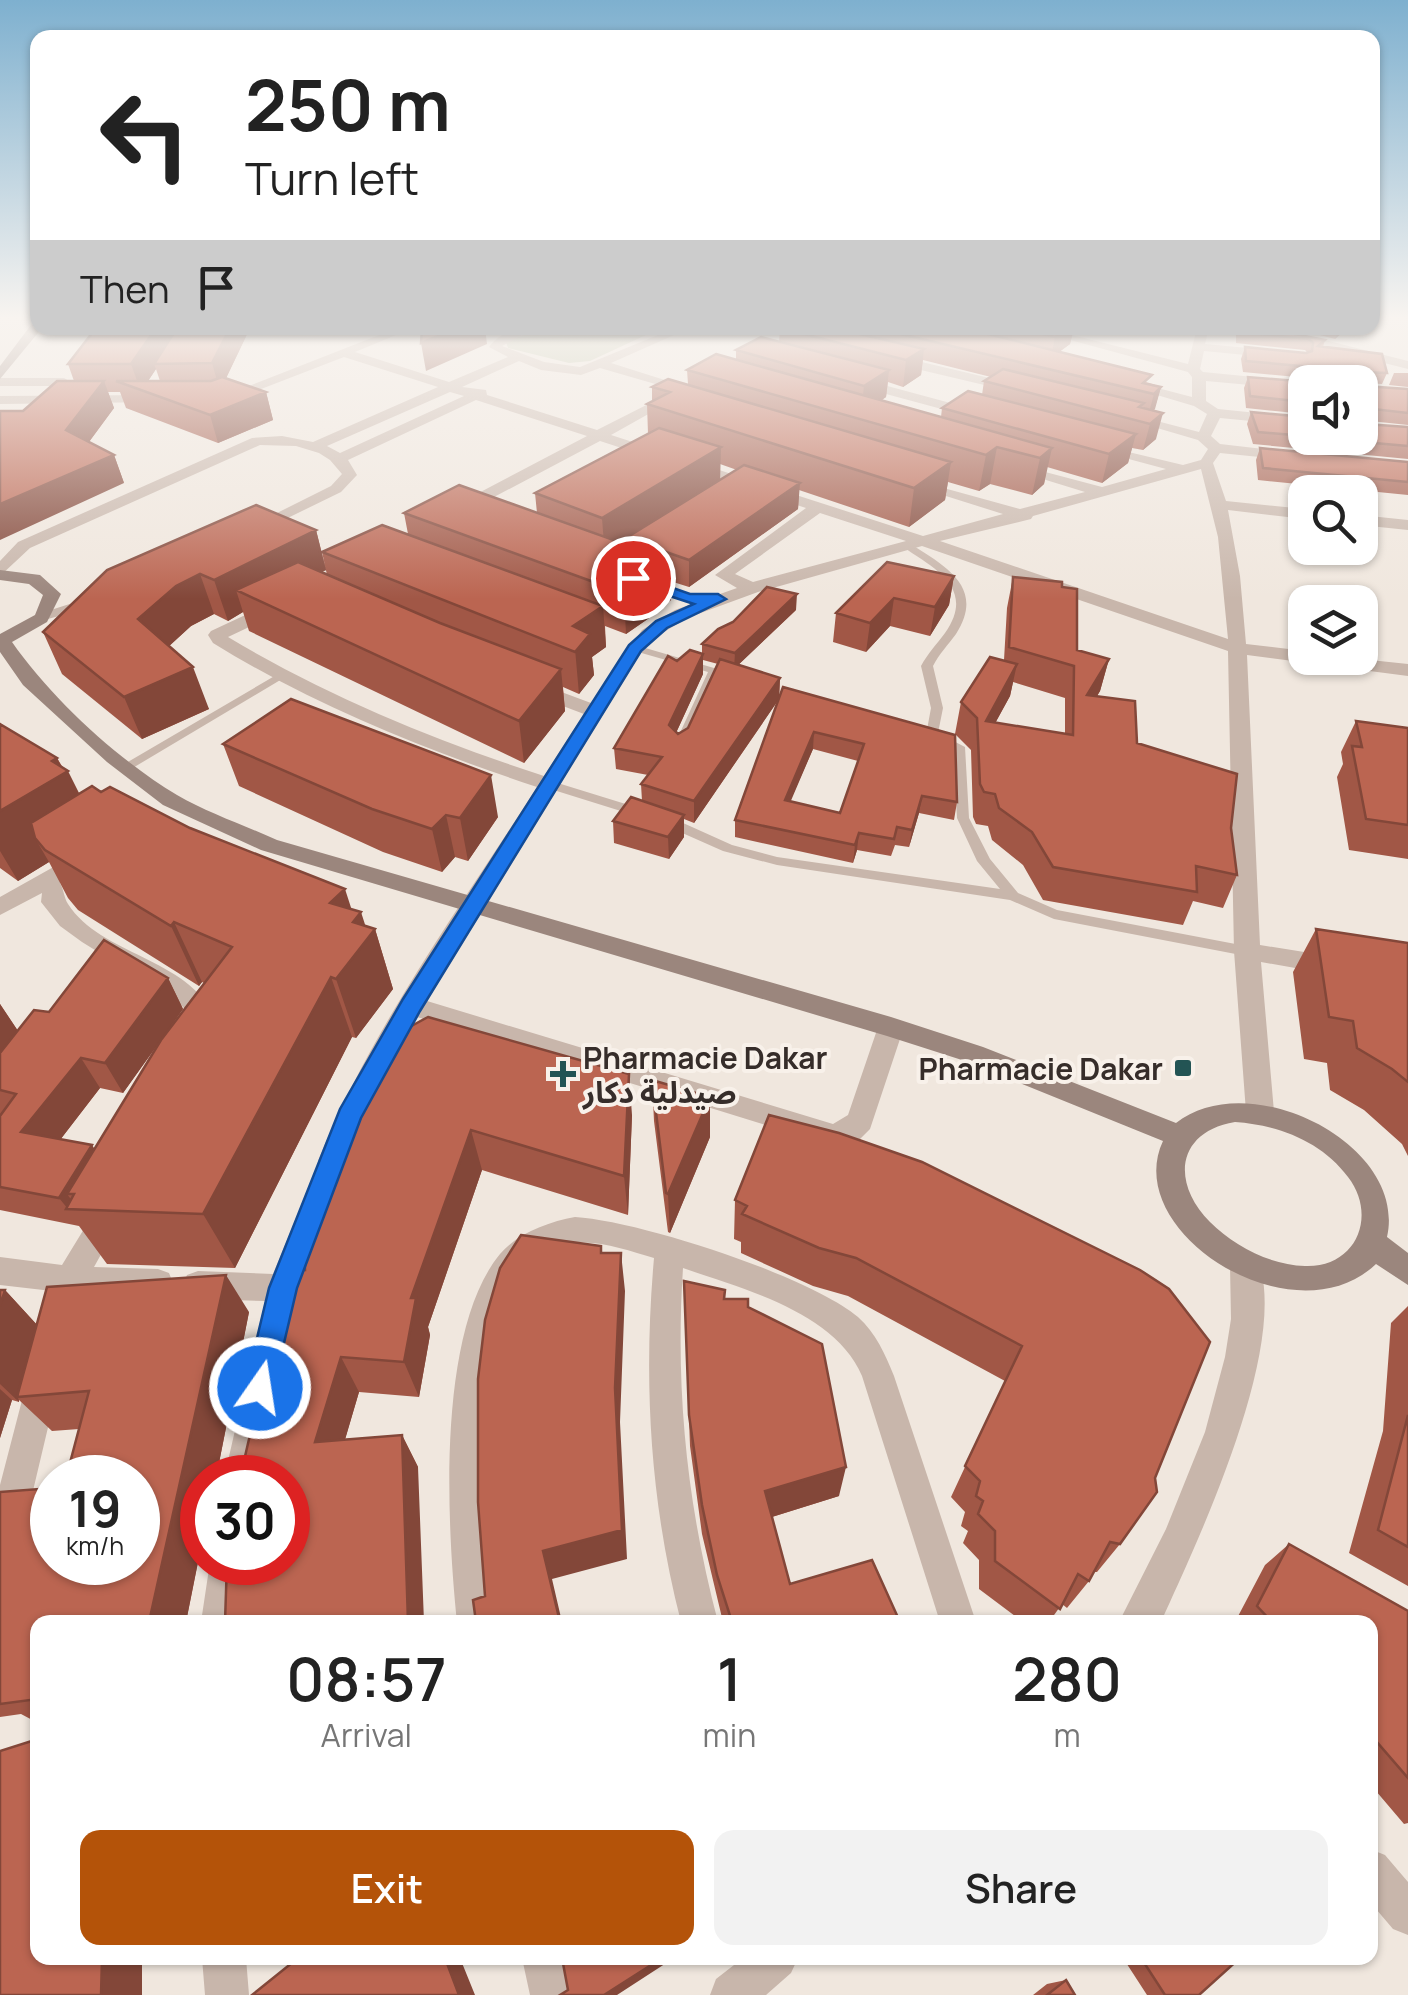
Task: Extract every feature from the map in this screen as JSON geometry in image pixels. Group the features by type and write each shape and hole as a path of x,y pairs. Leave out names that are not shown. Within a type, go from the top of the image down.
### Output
{"street":[{"path":"313,447 393,412"},
{"path":"340,458 439,412"},
{"path":"540,412 646,457 818,507 914,543 1236,648 1288,654"},
{"path":"488,522 451,514 641,412"},
{"path":"968,412 994,419"},
{"path":"1107,412 1208,449 1312,458"},
{"path":"1207,412 1208,449 1222,505 1236,648 1246,951 1260,1112"},
{"path":"1236,412 1288,420"},
{"path":"44,616 52,604 52,594 46,586 34,579 0,573 24,544 257,441 287,441 340,458 350,475 336,488 236,537"},
{"path":"1087,444 1180,469"},
{"path":"246,1455 283,1288 349,1116 411,1006 593,712 626,645 661,624 718,599 1025,516 1180,469 1208,449"},
{"path":"990,458 1103,492"},
{"path":"896,476 1025,516"},
{"path":"1222,505 1288,512"},
{"path":"718,599 680,596 724,575 818,507"},
{"path":"1378,522 1408,526"},
{"path":"724,575 752,588"},
{"path":"119,594 44,616 0,640 30,681 170,800 268,845 891,1026 974,1054 1180,1136"},
{"path":"294,599 218,635 278,677 362,718 548,784"},
{"path":"1378,666 1408,670"},
{"path":"518,682 593,712"},
{"path":"139,820 170,800"},
{"path":"6,899 48,880 109,840"},
{"path":"48,880 62,918 99,956 188,992 204,1007 207,1034 203,1049"},
{"path":"1246,951 1354,970"},
{"path":"411,1006 833,1135 850,1131 860,1121 891,1026"},
{"path":"1260,1112 1294,1121 1326,1138 1353,1162 1372,1190 1378,1218 1374,1245 1359,1263 1337,1275 1308,1280 1277,1276 1245,1265 1216,1248 1177,1202 1170,1178 1171,1156 1180,1136 1194,1123 1213,1114 1260,1112"},
{"path":"0,1554 70,1280 118,1198"},
{"path":"476,1615 471,1432 482,1320 492,1292 523,1251 574,1230 602,1231 810,1305 841,1323 860,1342 878,1376 956,1615"},
{"path":"1374,1245 1408,1271"},
{"path":"668,1252 661,1333 665,1440 678,1544 697,1615"},
{"path":"1148,1615 1201,1492 1232,1392 1247,1318 1245,1265"},
{"path":"0,1271 70,1280 283,1288"},
{"path":"220,1615 225,1585"},
{"path":"1378,1879 1408,1914"},
{"path":"225,1965 227,1995"},
{"path":"546,1965 552,1995"},
{"path":"732,1995 768,1965"}],"lane":[{"path":"914,543 956,584 964,600 959,620 927,666 938,708 932,735"},
{"path":"626,645 743,678"},
{"path":"679,748 714,670"},
{"path":"127,766 278,677"},
{"path":"914,731 960,747 963,818 984,861 1013,896"},
{"path":"548,784 678,825 748,855 1013,896 1054,914 1246,951"}],"building":[{"path":"0,412 80,412 66,430 114,455 0,504"},
{"path":"673,412 781,412 951,462 914,488"},
{"path":"835,412 924,412 1052,448 1040,458 997,447 986,455"},
{"path":"957,412 1050,412 1136,434 1109,454"},
{"path":"1104,412 1163,413 1150,424"},
{"path":"1251,412 1288,415 1288,435 1258,432"},
{"path":"1378,425 1408,427 1408,446 1378,443"},
{"path":"659,428 721,447 602,518 535,493"},
{"path":"1260,448 1288,451 1288,455 1408,462 1408,482 1378,479 1378,475 1263,468"},
{"path":"744,465 800,483 689,560 626,538"},
{"path":"459,485 670,560 624,593 404,513"},
{"path":"256,505 316,530 214,580 200,574 176,586 138,619 193,667 124,697 43,632 107,570"},
{"path":"382,525 603,606 573,626 590,634 575,652 322,552"},
{"path":"298,562 561,669 519,721 236,590"},
{"path":"887,562 954,576 935,607 894,598 870,623 836,613"},
{"path":"1013,577 1062,582 1062,587 1077,589 1077,650 1109,659 1087,695 1135,701 1137,743 1237,774 1231,828 1237,875 1196,866 1197,892 1053,867 1032,832 999,808 995,794 984,792 980,784 977,718 961,702 990,657 1017,664 986,721 1073,735 1074,666 1009,647"},
{"path":"767,587 797,594 735,653 702,644 733,622"},
{"path":"690,650 703,654 669,725 678,734 688,728 720,659 780,678 694,801 641,784 662,757 614,748 668,656 677,661"},
{"path":"783,687 955,735 957,802 922,796 912,830 897,827 894,839 859,833 855,845 735,820","holes":["814,732 864,744 840,813 785,800"]},
{"path":"291,699 491,775 460,818 446,815 432,829 372,809 223,744"},
{"path":"1356,721 1408,728 1408,825 1366,819 1352,746 1362,747"},
{"path":"0,724 57,758 52,761 68,771 0,811"},
{"path":"92,786 101,792 110,787 190,828 345,889 330,903 361,912 353,922 375,929 336,979 331,977 203,1214 66,1209 74,1194 67,1194 161,1040 232,947 174,922 171,926 45,850 35,838 31,823"},
{"path":"631,797 684,815 668,837 613,821"},
{"path":"1316,929 1408,943 1408,1082 1357,1048 1353,1021 1329,1017"},
{"path":"104,940 168,978 105,1063 81,1058 21,1132 92,1145 59,1198 0,1187 0,1116 16,1094 0,1090 0,1053 34,1010 49,1012"},
{"path":"428,1017 629,1074 624,1176 471,1130 411,1298 416,1298 404,1362 341,1357 315,1442 402,1435 408,1615 225,1615 226,1585 310,1585 310,1455 245,1455 288,1271 305,1270 304,1223 376,1056 406,1029"},
{"path":"652,1080 710,1097 668,1194 666,1193"},
{"path":"769,1115 839,1133 922,1162 1140,1270 1169,1289 1210,1342 1155,1478 1157,1492 1120,1544 1110,1542 1089,1581 1078,1574 1060,1609 995,1561 995,1531 978,1514 983,1501 976,1496 980,1481 965,1466 1022,1346 856,1258 819,1248 742,1214 747,1206 735,1200"},
{"path":"521,1235 601,1246 601,1253 621,1253 615,1388 622,1530 543,1551 558,1615 475,1615 473,1600 485,1596 478,1502 478,1379 485,1320 500,1268"},
{"path":"226,1275 186,1455 180,1455 180,1482 160,1572 160,1455 72,1455 89,1391 17,1397 47,1287"},
{"path":"684,1281 725,1290 724,1299 748,1299 748,1307 822,1344 846,1467 765,1491 790,1584 872,1560 897,1615 730,1615 702,1505 689,1415"},
{"path":"1408,1415 1408,1547 1378,1530"},
{"path":"30,1490 30,1585 157,1585 151,1615 30,1615 30,1700 0,1704 0,1492"},
{"path":"1289,1544 1408,1611 1408,1778 1378,1743 1378,1615 1265,1615 1257,1606"},
{"path":"30,1742 30,1965 102,1965 101,1995 0,1995 0,1751"},
{"path":"289,1965 448,1965 459,1995 252,1995"},
{"path":"563,1965 651,1965 604,1995 560,1995 568,1990"},
{"path":"1146,1965 1232,1965 1199,1995 1165,1995"},
{"path":"1066,1980 1075,1995 1047,1995"}],"place":[{"name":"Pharmacie Dakar","path":"1183,1068"},
{"name":"Pharmacie Dakar صيدلية دكار","path":"563,1074"}],"route":[{"path":"260,1388 283,1288 349,1116 411,1006 634,648 661,624 718,599 688,599 633,578"}]}
